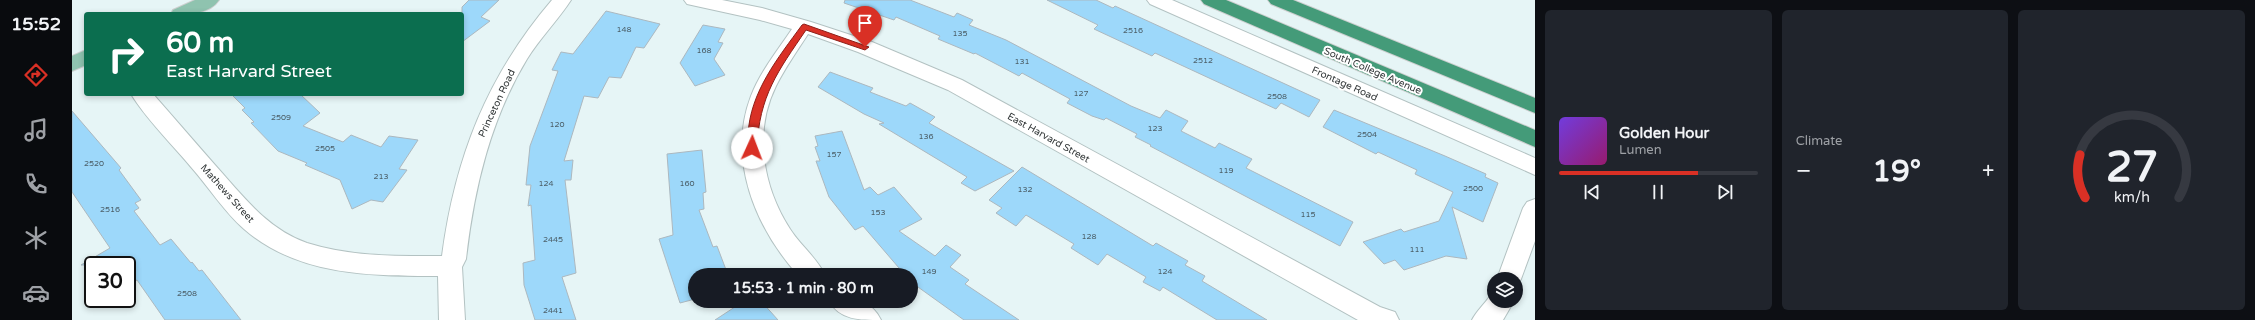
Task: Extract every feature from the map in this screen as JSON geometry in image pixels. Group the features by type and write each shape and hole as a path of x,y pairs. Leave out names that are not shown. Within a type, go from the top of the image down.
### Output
{"highway":[{"name":"South College Avenue","path":"1210,0 1535,139"},
{"path":"1277,0 1535,106"}],"main road":[{"path":"72,64 84,58"}],"street":[{"name":"Princeton Road","path":"450,266 454,259 461,202 474,153 490,111 513,66 527,44 562,0"},
{"name":"East Harvard Street","path":"693,0 762,14 804,26 871,49 955,85 1366,311 1386,320"},
{"name":"Frontage Road","path":"1156,0 1535,167"},
{"path":"804,26 772,74 761,97 753,128 752,148 755,172 764,204 781,236 806,268"},
{"name":"Mathews Street","path":"143,96 252,222 277,240 301,251 338,261 378,266 450,266"},
{"path":"1512,272 1535,208"},
{"path":"450,266 452,320"},
{"path":"852,308 868,320"},
{"path":"1485,320 1491,316 1496,308"}],"building":[{"path":"469,0 499,0 481,17 490,21 464,40 464,12 462,12 462,7"},
{"path":"845,0 910,0 954,17 957,13 973,20 969,25 1006,40 1131,106 1160,118 1166,110 1188,121 1181,131 1215,148 1219,143 1252,159 1246,168 1353,222 1340,246 1150,146 1151,145 1135,137 1137,134 1106,118 1104,120 1092,116 1067,103 1070,99 1022,73 1019,76 975,53 974,54 938,39 940,36 896,17 894,20 844,3"},
{"path":"1047,0 1096,0 1113,8 1115,6 1320,100 1309,117 1281,103 1276,109 1155,53 1152,56 1094,29 1098,25"},
{"path":"606,11 660,24 644,48 636,47 621,78 609,77 598,98 584,96 564,161 573,160 571,180 565,180 576,273 562,277 576,320 535,320 524,285 523,263 535,260 531,205 528,206 531,185 526,185 530,146 558,71 552,70 561,52 573,54"},
{"path":"703,25 725,29 718,42 723,43 714,59 725,75 695,86 680,63"},
{"path":"830,72 873,88 870,92 906,106 910,103 935,117 929,123 1014,171 975,191 961,183 967,177 879,124 884,123 864,114 818,87"},
{"path":"233,96 302,96 320,113 303,126 343,142 351,135 381,147 389,136 418,140 399,169 407,170 383,202 371,200 352,209 340,180 305,165 307,163 278,151 251,123 254,122 242,110 245,108"},
{"path":"1334,110 1486,174 1485,177 1498,183 1483,222 1452,207 1467,259 1446,256 1404,270 1395,260 1384,264 1363,242 1401,229 1404,232 1439,221 1453,192 1415,174 1417,170 1378,152 1376,154 1323,127"},
{"path":"72,111 121,168 119,170 141,200 135,203 139,208 134,211 160,245 171,239 199,271 202,270 241,320 165,320 136,281 136,256 96,256 110,248 72,192"},
{"path":"842,131 864,190 870,187 878,195 894,187 922,219 899,231 935,256 946,245 961,255 950,267 969,280 965,284 1019,320 964,320 918,287 918,268 899,268 863,226 855,230 829,197 816,161 820,161 815,147 818,146 815,136"},
{"path":"702,150 706,192 703,193 704,209 699,210 713,247 717,246 725,268 688,268 688,301 680,303 659,239 673,235 667,154"},
{"path":"1022,167 1153,246 1156,243 1188,261 1185,265 1205,276 1202,281 1267,320 1217,320 1163,287 1160,291 1143,282 1146,277 1107,254 1098,265 1071,248 1074,244 1026,215 1016,226 996,213 1002,208 989,200"},
{"path":"733,308 767,308 778,320 715,320"}],"route":[{"path":"752,148 753,128 761,97 772,74 804,26 865,47"}]}
